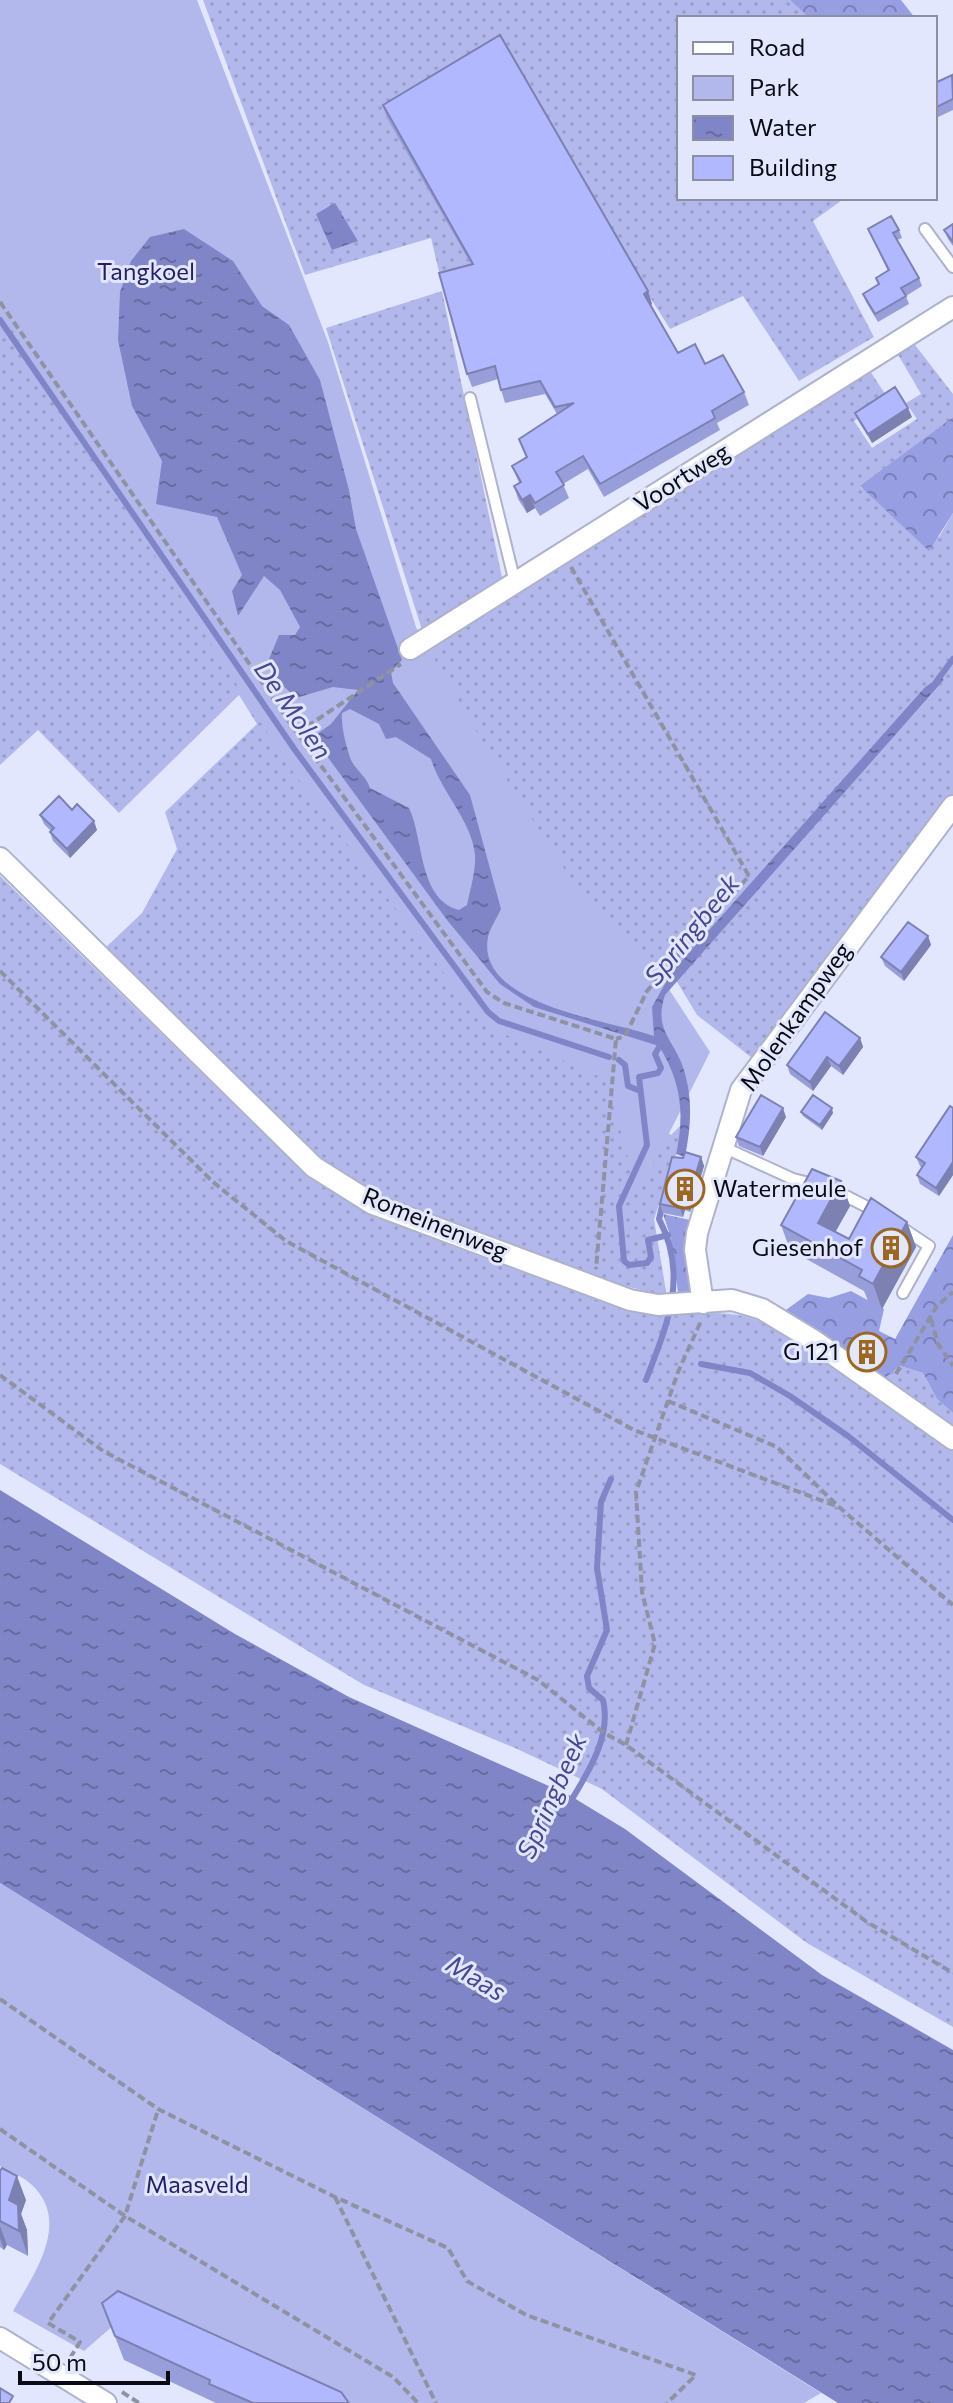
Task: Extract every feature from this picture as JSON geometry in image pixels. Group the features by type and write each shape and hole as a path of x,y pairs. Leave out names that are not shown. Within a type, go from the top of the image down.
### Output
{"street":[{"name":"Voortweg","path":"410,649 953,307"},
{"name":"Molenkampweg","path":"694,1304 697,1233 741,1090 953,806"},
{"name":"Romeinenweg","path":"0,858 314,1167 373,1204 594,1287 658,1305 732,1300 762,1309 886,1389 953,1439"},
{"path":"0,2338 106,2403"}],"lane":[{"path":"925,229 953,267"},
{"path":"470,398 515,583"},
{"path":"723,1147 793,1179 843,1194 929,1246 903,1293"}],"path":[{"path":"0,302 297,733 487,992 504,1003 616,1039 625,1036 647,991 749,876 563,553"},
{"path":"297,733 398,668"},
{"path":"0,971 213,1182 286,1241 634,1430 839,1507"},
{"path":"594,1287 616,1039"},
{"path":"886,1389 937,1306 953,1292"},
{"path":"626,1745 655,1644 642,1592 636,1492 701,1320 694,1304"},
{"path":"931,1319 938,1344 953,1366"},
{"path":"0,1375 103,1451 538,1680 604,1733 626,1745 867,1922 953,1973"},
{"path":"668,1401 777,1447 839,1507 953,1605"},
{"path":"0,1999 158,2109 335,2197 448,2248 467,2281 526,2315 696,2375 667,2403"},
{"path":"69,2360 80,2342 48,2323 125,2216 158,2109"},
{"path":"0,2129 125,2216 393,2377 418,2403"},
{"path":"335,2197 436,2403"}],"green space":[{"name":"Tangkoel","path":"0,0 197,0 328,342 416,627 485,746 579,892 659,974 710,1052 638,1195 607,1080 482,1024 285,761 0,310"},
{"path":"203,0 790,0 807,16 677,16 677,200 842,200 813,221 874,337 799,381 743,296 670,329 600,218 440,276 431,238 305,275"},
{"path":"790,0 901,0 913,16 807,16"},
{"path":"0,268 543,1020 671,1135 682,1124 676,1154 654,1219 667,1297 611,1282 367,1189 330,1169 102,951 142,913 177,849 165,812 257,724 239,695 119,813 38,730 0,765"},
{"path":"442,291 503,582 423,633 326,328"},
{"path":"912,341 953,394 953,417 860,487 939,537 953,513 953,794 826,958 756,1061 697,1015 676,980 932,694 944,680 941,676 925,687 659,990 591,936 402,660 868,368 889,400 854,421 872,448 917,419 906,403 921,394 896,351"},
{"path":"953,417 953,513 929,551 860,486"},
{"path":"0,876 309,1178 345,1199 425,1236 634,1311 737,1315 761,1322 818,1351 953,1450 953,2027 807,1943 602,1789 515,1748 364,1685 0,1464"},
{"path":"663,1214 690,1220 690,1299 678,1292 670,1235"},
{"path":"953,1235 953,1413 937,1399 923,1373 900,1366 883,1380 783,1312 808,1294 829,1298 851,1291 884,1309 879,1331 895,1339"},
{"path":"900,1366 923,1373 937,1399 953,1413 953,1432 883,1380"},
{"name":"Maasveld","path":"0,1883 821,2393 804,2403 314,2403 122,2318 84,2351 13,2311 45,2249 49,2216 43,2200 32,2185 0,2166"}],"water":[{"path":"335,203 358,241 332,250 316,214"},
{"name":"Tangkoel","path":"184,229 233,261 262,306 289,325 320,380 356,529 402,660 391,672 393,683 470,795 501,909 488,937 490,960 502,979 523,994 579,1016 654,1036 652,1007 671,973 925,687 941,676 944,680 665,995 663,1027 684,1070 689,1092 690,1124 685,1157 676,1154 680,1125 679,1098 672,1072 659,1046 534,1007 500,984 447,920 313,737 331,724 358,690 333,687 296,698 276,679 269,659 279,635 295,635 300,627 280,590 264,576 238,616 232,591 242,575 217,517 156,504 162,461 132,406 118,340 120,292 131,261 150,237","holes":["350,709 379,724 386,739 396,737 431,759 468,830 473,842 475,867 467,905 459,910 446,904 429,881 409,808 370,788 351,760 342,713"]},
{"name":"Maas","path":"0,1490 235,1634 349,1697 569,1795 625,1829 822,1975 953,2050 953,2403 838,2403 0,1883"}],"building":[{"path":"500,35 648,291 644,294 678,353 695,344 705,364 723,355 744,392 712,411 715,418 600,484 583,456 556,472 564,485 535,503 530,495 522,500 514,486 521,482 512,466 527,457 519,439 574,403 555,407 540,381 501,390 495,366 467,374 439,273 473,264 383,105"},
{"path":"952,75 953,99 937,107 937,82"},
{"path":"891,216 899,230 893,233 919,278 901,288 906,296 875,314 863,294 879,284 876,278 889,270 868,229"},
{"path":"953,224 953,242 944,230"},
{"path":"895,387 908,408 868,434 855,413"},
{"path":"59,796 72,810 77,804 94,821 67,849 50,832 54,828 40,815"},
{"path":"908,922 928,936 901,972 881,957"},
{"path":"825,1012 860,1038 839,1066 827,1057 810,1082 787,1065"},
{"path":"761,1095 783,1108 760,1147 736,1137"},
{"path":"813,1095 832,1108 820,1125 801,1112"},
{"path":"950,1106 953,1108 953,1162 936,1188 917,1175 925,1163 916,1157"},
{"path":"685,1152 701,1157 687,1203 682,1201 680,1208 660,1204 672,1157 683,1158"},
{"path":"812,1169 841,1181 818,1223 849,1239 871,1198 907,1222 873,1284 859,1276 862,1270 781,1225"},
{"path":"2,2168 17,2176 9,2200 18,2205 19,2231 0,2221"},
{"path":"118,2291 341,2392 349,2403 253,2403 209,2384 210,2380 115,2336 102,2303"},
{"path":"0,2388 13,2396 9,2403 0,2403"}],"waterway":[{"name":"De Molen","path":"0,320 295,750 488,1012 499,1021 609,1057"},
{"name":"Springbeek","path":"936,682 953,659"},
{"path":"659,1041 662,1042 655,1054 661,1068 658,1073 639,1077 647,1145 619,1206 624,1261 629,1265 647,1263 651,1257 648,1240 668,1235"},
{"name":"De Molen","path":"619,1060 625,1065 628,1086 638,1090"},
{"name":"Springbeek","path":"646,1380 667,1320 674,1280 673,1260 659,1219 663,1202"},
{"path":"701,1364 750,1373 790,1396 848,1436 953,1520"},
{"name":"Springbeek","path":"569,1804 596,1755 604,1728 603,1700 589,1688 587,1676 607,1630 597,1568 601,1502 611,1479"}],"place":[{"name":"Watermeule","path":"685,1189"},
{"name":"Giesenhof","path":"891,1248"},
{"name":"G 121","path":"867,1352"}]}
